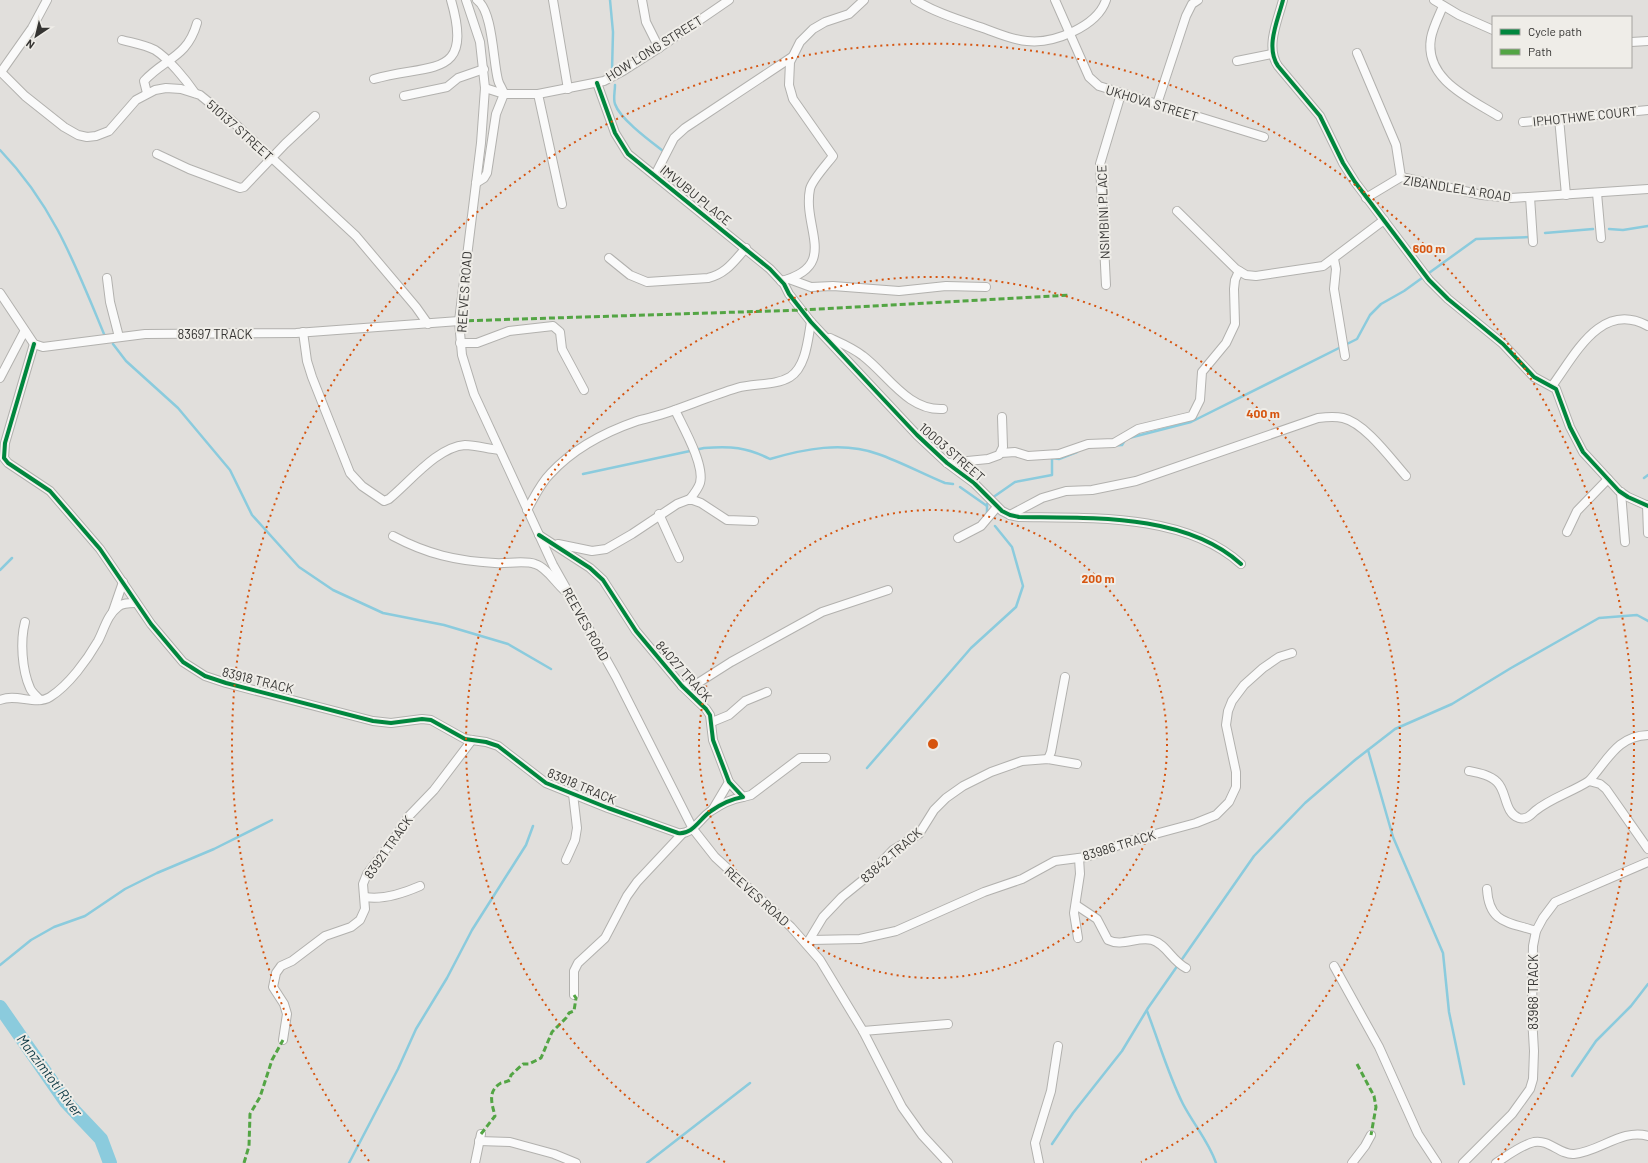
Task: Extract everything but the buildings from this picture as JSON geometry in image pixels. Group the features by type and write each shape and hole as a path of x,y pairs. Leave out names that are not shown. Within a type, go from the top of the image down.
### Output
{"street":[{"path":"0,72 32,28 47,0"},
{"path":"374,79 438,66 452,56 456,49 458,36 451,0"},
{"name":"REEVES ROAD","path":"467,0 480,42 484,70 484,114 459,321 460,343 464,363 474,394 539,535 613,672 693,829 722,864 809,942 863,1031 910,1119 928,1142 948,1163"},
{"path":"476,183 484,178 486,173 496,114 504,94 498,79 493,41 483,7 477,0"},
{"path":"553,0 568,89"},
{"path":"642,0 646,22 659,48"},
{"name":"HOW LONG STREET","path":"484,88 504,94 538,94 598,83 616,76 729,0"},
{"path":"785,280 802,273 812,262 814,257 816,248 810,212 810,189 833,156 793,99 789,79 792,57 800,42 813,29 825,22 849,14 864,0"},
{"path":"915,0 932,10 1017,40 1034,42 1070,33 1096,17 1106,0"},
{"name":"UKHOVA STREET","path":"1055,0 1091,80 1103,89 1264,137"},
{"path":"1157,104 1186,16 1192,4 1198,0"},
{"path":"1283,0 1276,28 1272,54 1278,66 1320,116 1343,163 1366,198 1433,284 1503,344 1534,377 1552,386 1560,394 1574,438 1586,456 1621,492 1647,506 1648,533"},
{"path":"1434,0 1443,6 1492,30"},
{"path":"1443,6 1431,38 1431,55 1436,68 1446,82 1498,116"},
{"path":"147,93 144,81 158,68 168,63 189,42 196,23"},
{"path":"122,40 145,46 156,51 187,81 196,93"},
{"path":"1632,42 1648,41"},
{"path":"1356,53 1396,145 1401,177"},
{"path":"1237,61 1272,54"},
{"path":"655,175 674,138 685,128 792,57"},
{"path":"404,96 446,87 458,78 484,70"},
{"name":"510137 STREET","path":"0,72 25,96 64,127 78,135 87,137 96,136 109,131 129,107 147,93 166,88 181,89 196,93 216,107 365,246 416,307 428,324"},
{"name":"IMVUBU PLACE","path":"598,83 615,133 621,145 628,154 785,280 789,294 803,310"},
{"path":"538,94 562,204"},
{"name":"NSIMBINI PLACE","path":"1106,285 1100,164 1121,94"},
{"name":"IPHOTHWE COURT","path":"1523,122 1648,110"},
{"path":"157,154 189,169 240,188 248,183 271,158 315,116"},
{"path":"1559,118 1566,196"},
{"name":"ZIBANDLELA ROAD","path":"1366,198 1401,177 1488,196 1511,198 1566,196 1648,189"},
{"path":"1597,193 1601,238"},
{"path":"1530,197 1533,242"},
{"path":"1177,211 1239,271 1246,275 1256,276 1317,267 1334,259 1384,220"},
{"path":"609,258 630,275 646,282 708,278 716,276 727,270 746,248"},
{"path":"1334,259 1336,269 1334,289 1345,356"},
{"path":"1001,453 1015,452 1028,456 1059,454 1088,444 1114,443 1138,429 1192,416 1200,400 1202,372 1226,342 1235,324 1234,289 1235,280 1239,271"},
{"path":"107,278 110,302 119,337"},
{"path":"785,280 811,286 833,286 899,291 946,286 986,287"},
{"path":"0,293 24,332 34,344 4,454 0,463"},
{"name":"10003 STREET","path":"803,310 811,322 825,335 911,429 947,463 974,483 997,506 1010,515"},
{"path":"1552,386 1592,332 1610,322 1622,320 1636,320 1648,326"},
{"name":"83697 TRACK","path":"34,344 39,347 47,347 145,334 303,332 459,321"},
{"path":"527,510 550,474 579,449 608,432 736,388 775,382 790,377 798,369 802,362 811,322"},
{"path":"460,343 477,344 509,331 553,326 560,332 562,349 584,390"},
{"path":"0,378 24,332"},
{"path":"303,332 307,361 312,377 348,468 362,486 380,499 384,501 389,499 429,462 453,448 466,445 499,450"},
{"path":"825,335 864,356 914,402 929,409 944,409"},
{"path":"552,543 573,548 599,550 616,544 660,514 677,504 690,499 699,485 701,475 695,450 675,410"},
{"path":"947,463 988,459 996,457 1001,453 1003,447 1002,417"},
{"path":"1010,515 1042,498 1066,491 1092,490 1136,481 1318,418 1343,418 1355,424 1371,437 1406,476"},
{"name":"83918 TRACK","path":"4,454 8,463 50,491 100,549 123,582 135,603 151,624 183,662 205,676 226,683 382,723 400,723 422,719 431,720 460,737 498,746 541,780 572,794 682,834"},
{"path":"1568,532 1577,511 1608,480"},
{"path":"1621,492 1625,542"},
{"path":"690,499 701,503 727,520 754,521"},
{"path":"958,538 981,526 997,506"},
{"path":"660,514 679,558"},
{"path":"1010,515 1128,520 1147,523 1214,544 1241,564"},
{"name":"84027 TRACK","path":"539,535 594,571 603,580 636,631 682,686 706,709 712,722 713,740 729,782 743,797"},
{"path":"392,536 421,550 445,558 495,563 535,564 571,596"},
{"path":"0,700 16,697 40,700 46,699 56,692 75,672 98,641 112,613 123,582"},
{"path":"682,686 698,683 731,662 822,612 888,590"},
{"path":"112,613 120,605 135,603"},
{"path":"25,622 22,642 24,661 30,689 40,700"},
{"name":"83986 TRACK","path":"809,942 860,939 896,932 984,892 1022,879 1055,861 1079,858 1165,831 1196,823 1220,811 1229,802 1236,787 1236,772 1226,725 1228,711 1232,701 1244,685 1263,668 1279,657 1292,653"},
{"path":"1048,758 1051,752 1065,677"},
{"path":"712,722 729,715 745,701 767,692"},
{"path":"1469,771 1492,777 1499,783 1508,807 1514,815 1520,818 1529,817 1541,807 1589,781 1622,742 1634,736 1648,735"},
{"name":"83921 TRACK","path":"283,1040 288,1018 286,1009 273,987 277,971 325,936 357,923 365,909 363,884 366,874 396,836 409,816 434,790 472,740"},
{"path":"574,995 574,971 578,963 605,938 627,896 637,882 682,834 693,829 701,819 730,800 751,795 800,758 826,758"},
{"name":"83842 TRACK","path":"809,942 816,926 831,908 868,876 894,850 919,834 934,810 946,798 963,786 991,772 1022,762 1048,758 1077,764"},
{"path":"1589,781 1600,784 1606,789 1648,849"},
{"path":"713,810 729,782"},
{"path":"566,860 575,840 577,828 572,794"},
{"path":"1078,938 1074,913 1080,874 1079,858"},
{"name":"83968 TRACK","path":"1463,1163 1512,1114 1530,1090 1533,1079 1534,1051 1532,964 1536,931 1543,918 1555,902 1648,862"},
{"path":"365,897 371,898 402,893 420,886"},
{"path":"1487,888 1490,907 1500,919 1508,924 1536,931"},
{"path":"1076,905 1097,919 1108,940 1116,942 1142,939 1155,941 1174,961 1186,968"},
{"path":"1334,966 1379,1047 1418,1134 1437,1163"},
{"path":"863,1031 948,1024"},
{"path":"1040,1163 1035,1143 1051,1091 1058,1046"},
{"path":"1496,1163 1532,1143 1542,1142 1572,1154 1624,1136 1642,1134 1648,1136"},
{"path":"1352,1163 1365,1146 1371,1135"},
{"path":"474,1163 480,1138 510,1142 554,1154 576,1163"}],"waterway":[{"path":"610,0 613,32 612,71"},
{"path":"615,85 614,100 618,110 629,123 663,151"},
{"path":"0,150 35,192 49,214 83,283 104,334"},
{"path":"1609,229 1623,230 1648,226"},
{"path":"1545,233 1593,229"},
{"path":"1129,438 1191,422 1357,339 1370,315 1381,304 1404,291 1476,239 1530,237"},
{"path":"113,344 126,361 178,408 230,470 252,515 299,567 333,590 383,613 444,625 508,644 551,669"},
{"path":"1089,447 1122,445 1125,440"},
{"path":"583,474 704,448 738,448 770,459 796,452 837,447 865,450 878,454 945,483 953,484"},
{"path":"992,498 1015,482 1052,475 1052,458 1059,459 1077,452"},
{"path":"1644,478 1648,475"},
{"path":"960,487 987,506"},
{"path":"987,504 987,515"},
{"path":"867,768 971,648 1016,607 1023,586 1012,547 995,526"},
{"path":"0,570 12,558"},
{"path":"1052,1144 1073,1113 1122,1051 1148,1008 1254,856 1305,803 1355,760 1395,729 1452,704 1511,668 1599,618 1637,615 1648,621"},
{"path":"1368,750 1393,837 1443,953 1449,1012 1464,1084"},
{"path":"0,965 31,940 54,927 85,916 125,889 157,873 214,849 272,820"},
{"path":"349,1163 398,1069 416,1029 447,978 472,930 526,845 533,826"},
{"path":"1572,1076 1596,1041 1631,1006 1648,984"},
{"name":"Manzimtoti River","path":"0,1007 66,1102 101,1139 110,1163"},
{"path":"1147,1011 1168,1070 1178,1093 1216,1163"},
{"path":"647,1163 750,1083"}],"marked path":[{"path":"459,321 803,310 1070,295"},
{"path":"481,1134 495,1116 492,1098 494,1090 501,1083 510,1080 511,1075 523,1064 529,1064 541,1058 552,1032 569,1013 574,1011 576,998 574,995"},
{"path":"244,1163 249,1146 250,1114 260,1097 272,1060 283,1040"},
{"path":"1357,1064 1374,1096 1376,1107 1371,1135"}],"cycle path":[{"path":"1283,0 1274,33 1274,59 1278,66 1320,116 1343,163 1355,182 1429,280 1448,299 1503,344 1534,377 1556,389 1570,427 1583,452 1619,491 1648,506"},
{"path":"597,83 615,133 628,154 770,269 784,284 789,294 811,322 917,435 947,463 974,483 1002,511 1019,517 1106,519 1165,527 1193,535 1218,547 1241,564"},
{"path":"34,344 5,443 4,458 8,463 50,491 100,549 151,624 183,662 205,676 226,683 373,721 391,723 422,719 431,720 465,739 486,742 498,746 546,783 608,808 678,833 683,833 692,829 707,814 722,804 743,797 729,782 713,740 710,715 706,709 682,686 636,631 603,580 590,568 539,535"}]}
